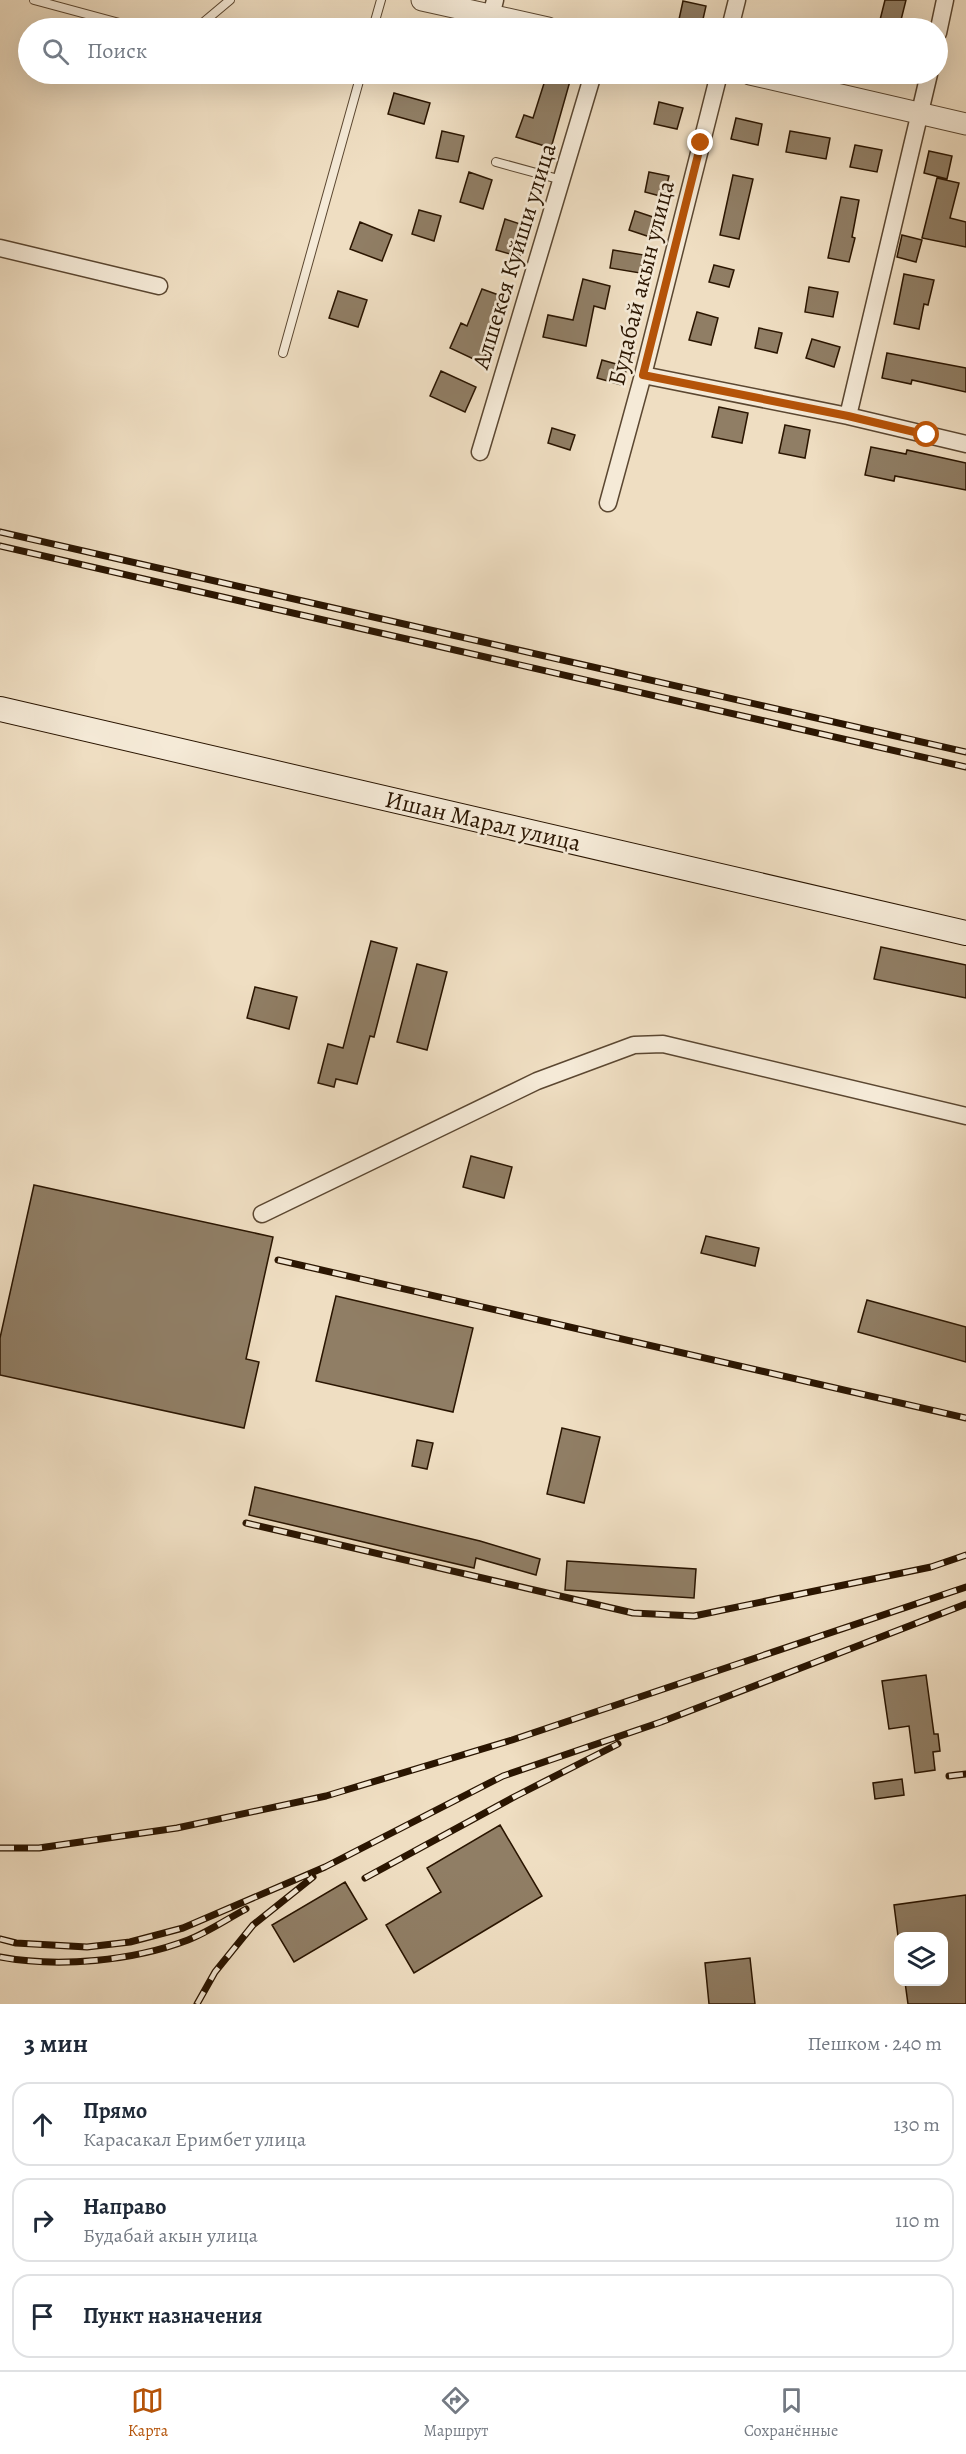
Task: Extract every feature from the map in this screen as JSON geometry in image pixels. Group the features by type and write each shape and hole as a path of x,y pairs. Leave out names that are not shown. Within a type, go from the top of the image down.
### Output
{"main road":[{"name":"Ишан Марал улица","path":"0,709 966,933"}],"street":[{"path":"422,0 493,8 520,18"},
{"path":"732,18 737,0"},
{"path":"941,18 945,0"},
{"name":"Алшекея Куйши улица","path":"480,452 590,84"},
{"name":"Будабай акын улица","path":"608,503 643,375 716,84"},
{"path":"792,84 966,124"},
{"path":"848,416 926,84"},
{"path":"0,248 159,286"},
{"path":"643,375 848,416 966,444"},
{"path":"262,1214 537,1081 634,1045 663,1044 966,1116"}],"lane":[{"path":"33,0 100,18"},
{"path":"209,18 230,0"},
{"path":"376,18 381,0"},
{"path":"283,353 358,84"},
{"path":"496,162 563,180"}],"building":[{"path":"885,0 906,0 902,18 880,18"},
{"path":"683,1 706,6 703,18 679,18"},
{"path":"544,84 569,84 551,148 516,137 524,115 533,118"},
{"path":"394,93 430,103 424,124 388,114"},
{"path":"659,102 683,108 677,129 654,124"},
{"path":"736,118 762,124 758,145 731,139"},
{"path":"442,131 464,136 458,162 436,158"},
{"path":"790,131 830,138 826,159 786,152"},
{"path":"855,145 882,150 877,172 850,167"},
{"path":"929,151 952,156 947,179 924,173"},
{"path":"469,172 492,180 483,209 460,202"},
{"path":"649,172 669,176 664,197 645,192"},
{"path":"733,175 753,179 739,239 720,235"},
{"path":"937,178 959,183 950,218 966,222 966,247 922,238"},
{"path":"841,197 859,200 852,237 855,238 849,262 828,258"},
{"path":"419,210 441,216 434,241 412,234"},
{"path":"635,211 659,219 653,238 629,230"},
{"path":"505,219 529,227 520,257 496,250"},
{"path":"360,222 392,235 382,261 350,249"},
{"path":"902,235 922,240 916,262 897,257"},
{"path":"613,250 644,255 640,273 610,268"},
{"path":"714,265 734,270 729,287 709,282"},
{"path":"904,274 934,280 928,305 924,304 919,329 894,324"},
{"path":"583,279 610,286 605,309 594,306 586,346 543,337 548,315 573,320"},
{"path":"809,287 838,292 833,317 805,312"},
{"path":"482,289 507,298 492,338 494,339 482,363 450,348 461,323 467,326"},
{"path":"338,291 367,300 358,327 329,318"},
{"path":"697,312 718,318 711,345 689,340"},
{"path":"759,328 782,333 777,353 755,348"},
{"path":"812,339 840,347 834,367 806,358"},
{"path":"887,353 966,368 966,392 912,380 911,384 882,378"},
{"path":"602,360 627,367 622,385 597,378"},
{"path":"441,371 476,387 465,412 430,396"},
{"path":"719,407 748,413 742,443 712,437"},
{"path":"785,425 810,430 805,458 779,453"},
{"path":"552,428 575,435 570,450 548,443"},
{"path":"871,447 906,454 907,450 966,463 966,490 895,476 894,481 865,475"},
{"path":"371,941 397,948 374,1037 370,1036 357,1084 336,1079 334,1087 318,1083 328,1044 343,1048"},
{"path":"881,947 966,965 966,998 874,979"},
{"path":"417,964 447,972 427,1050 397,1042"},
{"path":"255,987 297,997 289,1029 247,1018"},
{"path":"471,1156 512,1167 504,1198 463,1187"},
{"path":"34,1185 273,1237 246,1359 259,1362 244,1428 0,1375 0,1338"},
{"path":"706,1236 759,1248 755,1266 701,1253"},
{"path":"336,1296 473,1328 453,1412 316,1381"},
{"path":"867,1300 966,1327 966,1362 858,1332"},
{"path":"562,1428 600,1437 584,1503 547,1494"},
{"path":"417,1440 433,1443 427,1469 412,1466"},
{"path":"255,1487 480,1541 540,1559 536,1575 476,1558 474,1568 249,1515"},
{"path":"567,1561 696,1569 694,1598 565,1590"},
{"path":"926,1675 934,1734 938,1734 940,1751 933,1752 935,1770 915,1773 909,1726 889,1729 882,1681"},
{"path":"902,1779 904,1795 875,1799 873,1783"},
{"path":"500,1825 542,1896 414,1973 386,1925 441,1892 427,1868"},
{"path":"345,1882 367,1919 294,1962 272,1925"},
{"path":"966,1895 966,2004 908,2004 906,1986 948,1986 948,1932 897,1932 894,1905"},
{"path":"750,1958 755,2004 709,2004 705,1963"}],"railway":[{"path":"0,532 966,752"},
{"path":"0,546 966,767"},
{"path":"278,1260 966,1418"},
{"path":"246,1523 633,1613 694,1616 931,1567 966,1555"},
{"path":"0,1848 39,1848 177,1828 326,1796 512,1740 966,1587"},
{"path":"0,1939 16,1943 87,1947 130,1942 183,1928 325,1867 503,1776 661,1722 966,1604"},
{"path":"365,1878 618,1744"},
{"path":"949,1776 966,1774"},
{"path":"197,2004 215,1972 253,1925 313,1877"},
{"path":"0,1957 46,1962 120,1958 188,1940 246,1909"}],"route":[{"path":"701,143 643,375 848,416 927,435"}]}
